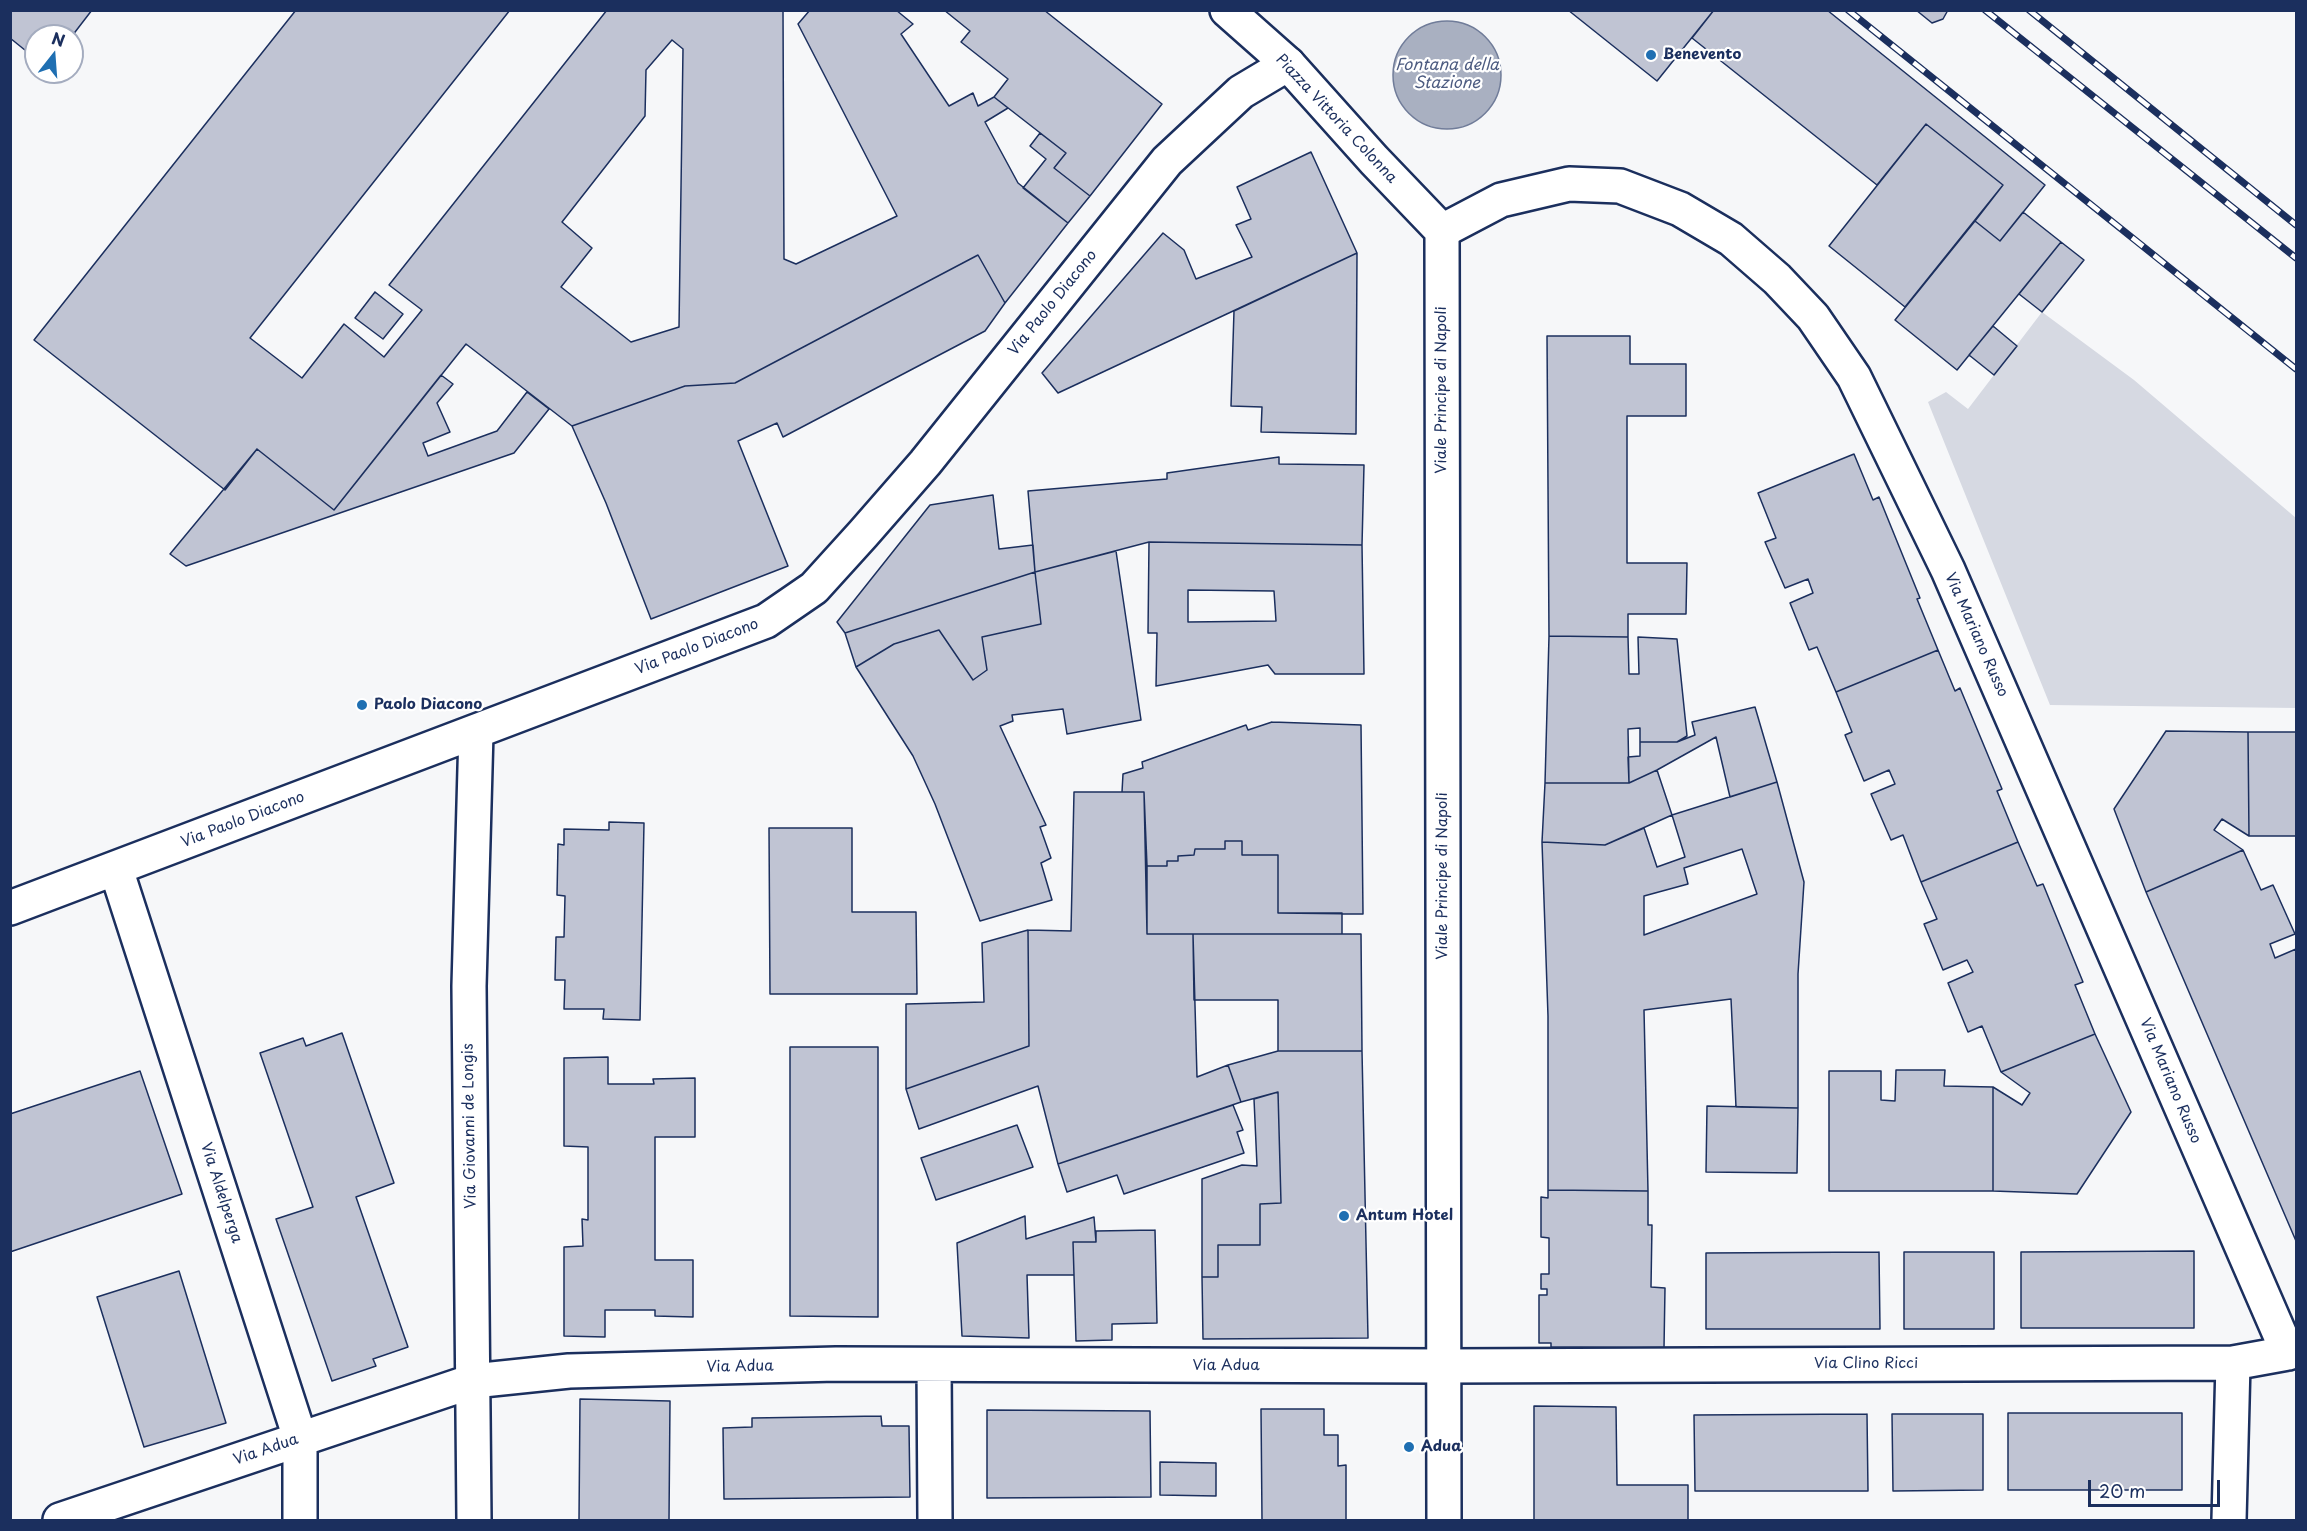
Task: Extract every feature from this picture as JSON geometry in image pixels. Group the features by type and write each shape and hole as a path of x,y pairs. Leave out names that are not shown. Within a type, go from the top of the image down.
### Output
{"street":[{"name":"Piazza Vittoria Colonna","path":"1227,10 1288,64 1374,160 1442,231"},
{"name":"Via Paolo Diacono","path":"10,908 766,621 814,588 925,463 1167,161 1241,92 1288,64"},
{"name":"Via Mariano Russo","path":"1442,231 1501,200 1569,184 1620,186 1680,209 1731,239 1777,279 1813,317 1854,377 1948,570 2292,1356"},
{"name":"Viale Principe di Napoli","path":"1442,231 1444,1521"},
{"name":"Via Giovanni de Longis","path":"474,1521 469,986 476,732"},
{"name":"Via Aldelperga","path":"116,869 300,1438 300,1521"},
{"name":"Via Clino Ricci","path":"1444,1366 2233,1363 2292,1356"},
{"path":"2229,1521 2233,1363"},
{"name":"Via Adua","path":"60,1521 472,1381 569,1371 836,1364 1444,1366"},
{"path":"934,1365 935,1521"}],"shaded area":[{"path":"2042,312 2134,380 2296,518 2296,708 2050,705 1928,402 1946,392 1968,409"}],"water":[{"name":"Fontana della Stazione","path":"1447,21 1468,25 1485,37 1497,54 1501,75 1497,96 1485,113 1468,125 1447,129 1426,125 1409,113 1397,96 1393,75 1397,54 1409,37 1426,25"}],"building":[{"path":"10,10 92,10 81,24 24,24 24,49 10,38"},
{"path":"296,10 510,10 250,338 302,378 344,324 384,357 422,310 389,285 607,10 783,10 784,259 796,264 897,216 798,24 810,10 896,10 913,24 901,34 949,106 973,93 978,106 994,97 1008,108 985,122 1018,183 1068,223 1005,303 978,255 735,383 685,386 572,426 466,344 334,510 257,449 225,490 34,340","holes":["672,40 683,49 679,327 631,342 561,287 592,248 562,222 645,116 646,70"]},
{"path":"944,10 1044,10 1162,104 1090,196 1054,168 1066,153 994,97 1008,79 961,42 970,31"},
{"name":"Benevento","path":"1568,10 1714,10 1657,81"},
{"path":"1714,10 1827,10 2045,185 2000,241 1975,221 2003,185 1926,124 1877,185 1692,38"},
{"path":"1916,10 1948,10 1943,19 1932,23"},
{"path":"1926,124 2003,185 1905,307 1829,246"},
{"path":"1040,133 1066,153 1054,168 1090,196 1068,223 1023,188 1046,159 1030,146"},
{"path":"1311,152 1357,253 1058,393 1042,373 1163,233 1184,250 1196,279 1252,257 1236,225 1251,219 1237,187"},
{"path":"2023,212 2061,242 1957,370 1895,320 1975,221 2000,241"},
{"path":"2061,242 2084,260 2042,312 2019,294"},
{"path":"1357,253 1356,434 1261,432 1262,407 1231,406 1234,311"},
{"path":"978,255 1005,303 985,331 783,437 777,423 738,441 788,566 651,619 606,503 572,426 685,386 735,383"},
{"path":"375,292 403,314 383,339 355,318"},
{"path":"1993,326 2017,346 1994,375 1969,355"},
{"path":"1547,336 1630,336 1630,364 1686,364 1686,416 1627,416 1627,563 1687,563 1686,614 1628,614 1628,637 1549,636"},
{"path":"441,375 453,384 437,403 450,432 423,443 428,456 497,431 527,392 549,409 514,453 186,566 170,554 257,449 334,510"},
{"path":"1854,454 1873,500 1879,497 1920,598 1917,599 1938,650 1836,692 1817,647 1809,650 1790,603 1813,593 1808,579 1785,588 1765,542 1776,538 1758,493"},
{"path":"1279,457 1279,464 1364,465 1362,545 1149,542 1035,572 1028,491 1167,479 1167,473"},
{"path":"993,495 999,549 1033,545 1035,572 845,633 837,622 930,505"},
{"path":"1149,542 1362,545 1364,674 1275,674 1268,665 1156,686 1157,633 1148,633","holes":["1188,590 1274,591 1276,621 1188,622"]},
{"path":"1116,551 1141,720 1067,734 1063,709 1012,715 1013,721 1000,726 1046,825 1040,827 1051,858 1041,863 1052,900 980,921 935,804 913,756 856,667 894,644 939,630 973,680 987,670 982,637 1041,624 1035,572"},
{"path":"1035,572 1041,624 982,637 987,670 973,680 939,630 894,644 856,667 845,633"},
{"path":"1549,636 1628,637 1629,674 1639,674 1638,637 1677,639 1687,736 1677,742 1640,742 1640,728 1628,729 1629,783 1545,783"},
{"path":"1938,650 1955,691 1960,688 2002,789 1997,791 2018,842 1921,882 1903,835 1891,840 1871,794 1895,784 1889,770 1864,781 1845,735 1852,732 1836,692"},
{"path":"1755,707 1777,782 1730,797 1716,737 1629,783 1628,757 1640,756 1640,742 1677,742 1695,735 1692,722"},
{"path":"1272,722 1361,725 1363,914 1278,913 1278,855 1242,855 1242,841 1225,841 1225,849 1195,849 1194,855 1178,856 1178,861 1167,861 1167,866 1147,866 1144,792 1122,792 1123,774 1143,768 1142,762 1246,725 1248,730"},
{"path":"2166,731 2248,732 2249,836 2222,819 2214,830 2243,850 2146,892 2114,809"},
{"path":"2248,732 2296,732 2296,836 2249,836"},
{"path":"1657,770 1672,815 1605,845 1542,842 1545,783 1629,783"},
{"path":"1777,782 1804,882 1798,974 1798,1108 1736,1107 1731,999 1644,1010 1648,1191 1548,1190 1548,1016 1542,842 1605,845 1644,828 1657,867 1685,857 1672,815","holes":["1742,849 1757,894 1644,935 1644,896 1688,884 1684,868"]},
{"path":"1074,792 1144,792 1147,934 1193,934 1197,1077 1228,1065 1241,1102 1058,1164 1038,1086 919,1129 906,1089 1029,1046 1028,930 1071,931"},
{"path":"609,822 644,823 640,1020 603,1019 604,1009 564,1009 565,980 555,980 556,937 564,937 565,896 557,895 558,844 564,845 564,829 609,830"},
{"path":"769,828 852,828 852,912 916,912 917,994 770,994"},
{"path":"1225,841 1242,841 1242,855 1278,855 1278,913 1342,913 1342,934 1147,934 1147,866 1167,866 1167,861 1178,861 1178,856 1194,855 1195,849 1225,849"},
{"path":"2018,842 2037,886 2043,884 2083,982 2075,985 2095,1034 2001,1072 1982,1026 1968,1032 1948,983 1973,972 1967,960 1943,970 1924,924 1937,919 1921,882"},
{"path":"2243,850 2261,890 2273,885 2295,934 2270,944 2275,958 2296,949 2296,1241 2146,892"},
{"path":"1028,930 1029,1046 906,1089 906,1004 984,1002 982,943"},
{"path":"1193,934 1361,934 1362,1051 1278,1051 1278,1000 1194,1000"},
{"path":"342,1033 394,1183 356,1197 408,1347 373,1359 376,1366 332,1381 276,1219 313,1207 260,1053 303,1038 306,1046"},
{"path":"2095,1034 2131,1112 2077,1194 1993,1191 1993,1087 2022,1105 2030,1093 2001,1072"},
{"path":"790,1047 878,1047 878,1317 790,1316"},
{"path":"1278,1051 1362,1051 1368,1338 1203,1339 1202,1277 1218,1277 1218,1245 1260,1245 1260,1204 1281,1203 1278,1092 1241,1102 1228,1065"},
{"path":"608,1057 608,1084 654,1084 653,1079 695,1078 695,1137 655,1137 655,1260 693,1260 693,1317 655,1316 655,1310 605,1310 605,1337 564,1336 564,1247 583,1246 582,1219 588,1220 588,1147 564,1146 564,1058"},
{"path":"1896,1070 1945,1070 1944,1086 1993,1087 1993,1191 1829,1191 1829,1071 1881,1071 1881,1100 1895,1101"},
{"path":"140,1071 182,1194 10,1252 10,1114"},
{"path":"1278,1092 1281,1203 1260,1204 1260,1245 1218,1245 1218,1277 1202,1277 1202,1179 1242,1165 1257,1166 1254,1099"},
{"path":"1233,1105 1243,1130 1237,1132 1244,1153 1124,1194 1117,1175 1067,1192 1058,1164"},
{"path":"1707,1106 1798,1108 1797,1173 1706,1172"},
{"path":"1017,1125 1033,1167 936,1200 921,1158"},
{"path":"1548,1190 1648,1191 1648,1225 1652,1225 1651,1287 1665,1288 1664,1348 1551,1347 1551,1343 1539,1343 1539,1295 1547,1295 1547,1289 1541,1289 1541,1274 1549,1274 1549,1238 1541,1237 1541,1197 1548,1198"},
{"path":"1025,1216 1026,1239 1094,1217 1096,1242 1073,1242 1074,1275 1027,1275 1029,1338 962,1336 957,1243"},
{"path":"1155,1230 1157,1323 1112,1324 1112,1340 1076,1341 1073,1242 1096,1242 1096,1231"},
{"path":"2194,1251 2194,1328 2021,1328 2021,1252"},
{"path":"1879,1252 1880,1329 1706,1329 1706,1253"},
{"path":"1904,1252 1994,1252 1994,1329 1904,1329"},
{"path":"179,1271 226,1423 144,1447 97,1297"},
{"path":"580,1399 670,1401 669,1520 579,1520"},
{"path":"1534,1406 1616,1407 1617,1485 1688,1485 1688,1520 1534,1520"},
{"path":"1261,1409 1324,1409 1324,1435 1338,1435 1338,1466 1346,1465 1346,1520 1262,1520"},
{"path":"987,1410 1150,1411 1151,1497 987,1498"},
{"path":"2008,1413 2182,1413 2182,1490 2008,1490"},
{"path":"1867,1414 1868,1491 1695,1491 1694,1415"},
{"path":"1892,1414 1983,1414 1983,1490 1893,1491"},
{"path":"881,1416 882,1426 909,1426 910,1497 724,1499 723,1428 752,1427 752,1418"},
{"path":"1160,1462 1216,1463 1216,1496 1160,1495"}],"railway":[{"path":"1848,10 2296,369"},
{"path":"1985,10 2296,258"},
{"path":"2029,10 2296,225"}],"place":[{"name":"Benevento","path":"1651,55"},
{"name":"Paolo Diacono","path":"362,705"},
{"name":"Antum Hotel","path":"1344,1216"},
{"name":"Adua","path":"1409,1447"}]}
